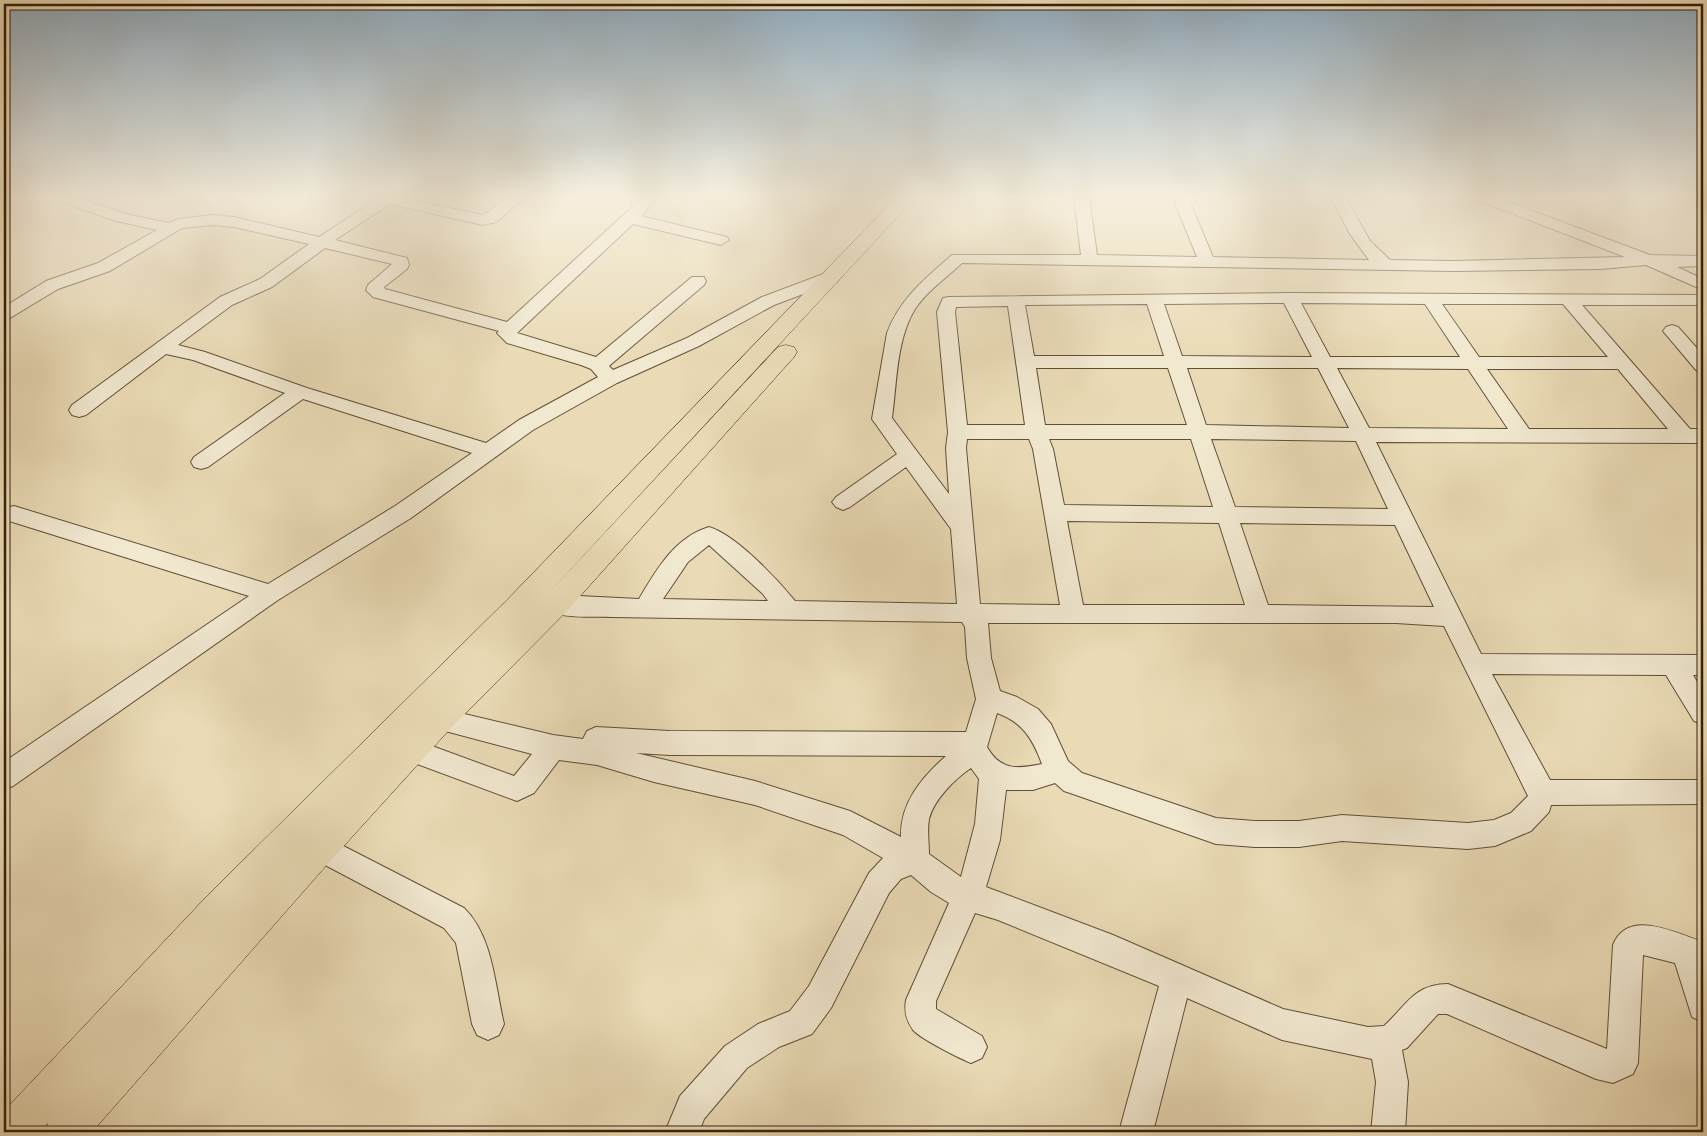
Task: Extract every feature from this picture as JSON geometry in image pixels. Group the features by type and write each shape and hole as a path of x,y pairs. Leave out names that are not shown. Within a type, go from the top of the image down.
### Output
{"main road":[{"path":"65,1132 857,251"},
{"path":"12,1132 221,908 544,598 876,251"}],"street":[{"path":"4,314 52,285 104,267 131,251"},
{"path":"79,410 226,301 266,283 310,251"},
{"path":"358,251 401,262 396,270 376,285 376,290 379,293 509,328"},
{"path":"593,251 509,328 506,333 508,337 604,372 693,342 768,301 832,278"},
{"path":"1089,251 1090,261"},
{"path":"1203,251 1207,262"},
{"path":"1370,251 1374,257 1385,264"},
{"path":"1624,251 1703,285"},
{"path":"962,527 935,494 911,456 895,440 882,420 896,328 905,311 918,294 958,258 1385,264 1600,264 1648,260 1674,262 1703,261"},
{"path":"4,777 270,594 404,512 487,451 604,372 698,281"},
{"path":"988,699 1008,705 1029,717 1042,732 1058,769 1073,782 1216,831 1255,834 1299,834 1342,828 1468,836 1495,833 1521,822 1539,803 1542,793 1474,664 1363,436 1290,298"},
{"path":"916,860 916,817 935,784 974,747 988,699 979,658 977,626 969,614 956,448 958,432 946,312 949,302 1290,298 1703,300"},
{"path":"1154,299 1260,614"},
{"path":"1430,299 1523,436"},
{"path":"1568,299 1624,363 1694,436"},
{"path":"1016,300 1036,432 1041,440 1073,614"},
{"path":"1672,331 1703,366"},
{"path":"163,347 199,356 300,392 487,451"},
{"path":"1026,362 1624,363"},
{"path":"201,462 300,392"},
{"path":"958,432 1200,432 1363,436 1694,436"},
{"path":"843,502 901,460 911,456"},
{"path":"1054,513 1401,517"},
{"path":"14,514 270,594"},
{"path":"646,608 666,575 696,540 709,535 718,540 771,588 789,611"},
{"path":"544,598 646,608 789,611 1452,617"},
{"path":"1474,664 1703,665"},
{"path":"1673,665 1703,713"},
{"path":"438,719 553,747 596,753 654,770 755,793 814,810 850,824 916,860 941,882 967,897 998,905 1177,977 1282,1024 1368,1043 1385,1042 1396,1037 1428,1002 1436,999 1448,999 1596,1063 1614,1067 1622,1063 1628,945 1634,940 1648,940 1695,954 1703,1006"},
{"path":"596,739 670,743 974,747"},
{"path":"410,750 510,788 518,789 525,784 553,747"},
{"path":"974,747 987,770 1004,778"},
{"path":"971,1047 925,1020 920,1012 921,1000 967,897 983,850 992,807 992,780 1048,776 1058,769"},
{"path":"1542,793 1703,792"},
{"path":"320,847 454,918 463,927 470,938 488,1024"},
{"path":"682,1132 692,1108 736,1057 769,1035 801,1023 820,997 879,883 892,868 916,860"},
{"path":"1136,1132 1177,977"},
{"path":"1385,1042 1392,1082 1388,1132"}]}
